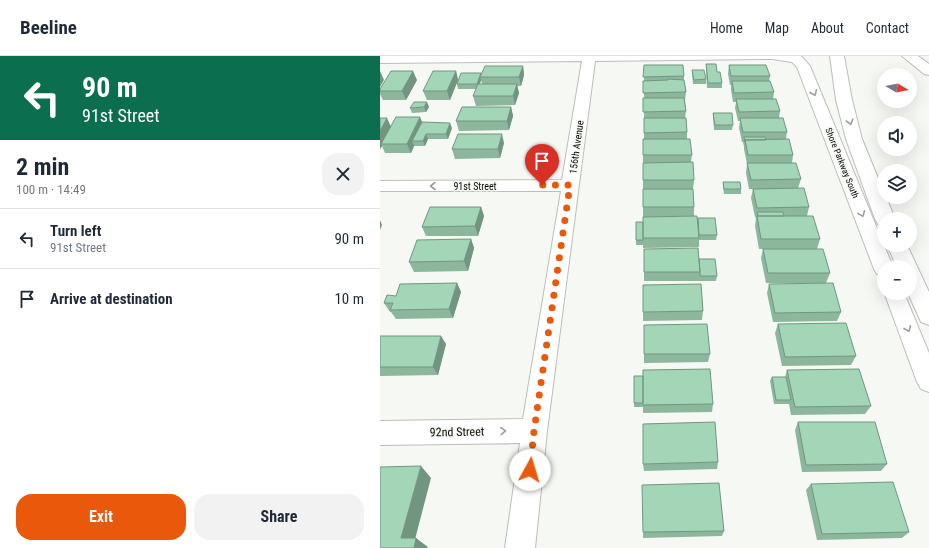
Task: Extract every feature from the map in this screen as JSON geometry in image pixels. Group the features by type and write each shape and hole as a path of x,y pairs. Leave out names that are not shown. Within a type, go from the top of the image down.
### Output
{"highway":[{"path":"837,56 844,100 854,139 882,212"},
{"path":"909,56 929,71"},
{"path":"917,289 929,316"}],"street":[{"path":"380,59 768,56"},
{"name":"Shore Parkway South","path":"777,56 796,59 803,66 880,260"},
{"name":"156th Avenue","path":"520,548 534,431 589,57"},
{"name":"91st Street","path":"380,186 570,185"},
{"path":"897,300 929,382"},
{"name":"92nd Street","path":"380,433 534,431"}],"building":[{"path":"706,64 716,64 717,72 720,72 722,83 708,83"},
{"path":"644,65 683,65 684,76 643,77"},
{"path":"729,65 766,65 770,76 731,76"},
{"path":"485,66 523,66 519,77 480,77"},
{"path":"692,70 704,70 706,79 694,80"},
{"path":"391,71 413,71 402,91 380,91 380,89"},
{"path":"433,71 456,71 447,91 423,91"},
{"path":"461,73 481,73 477,84 457,84"},
{"path":"668,79 684,80 686,92 643,93 643,81"},
{"path":"732,81 770,81 774,92 734,93"},
{"path":"478,84 517,84 513,96 473,96"},
{"path":"643,98 684,98 686,111 643,112"},
{"path":"736,99 776,99 780,111 739,112"},
{"path":"414,102 427,102 424,107 410,108"},
{"path":"462,107 511,107 507,121 456,121"},
{"path":"713,113 732,113 733,125 715,125"},
{"path":"396,117 420,117 407,144 381,144"},
{"path":"380,118 387,118 380,131"},
{"path":"644,118 686,118 687,132 644,133"},
{"path":"740,118 783,118 787,132 743,132"},
{"path":"422,122 450,123 446,134 426,134 423,141 412,141"},
{"path":"458,134 502,134 498,149 452,149"},
{"path":"744,137 765,137 766,140 745,140 745,142"},
{"path":"643,139 690,139 692,155 643,155"},
{"path":"789,139 793,155 748,155 745,140"},
{"path":"693,162 694,180 643,180 643,163"},
{"path":"747,163 796,163 801,179 751,180"},
{"path":"723,182 740,182 741,189 724,189"},
{"path":"804,188 809,207 757,208 753,189"},
{"path":"643,189 693,189 694,207 643,207"},
{"path":"430,207 481,207 475,226 422,227"},
{"path":"757,212 783,212 784,216 758,216"},
{"path":"697,216 699,238 643,238 643,217"},
{"path":"757,216 813,216 820,239 761,239"},
{"path":"698,218 715,218 717,235 699,235"},
{"path":"636,222 643,222 643,240 636,240"},
{"path":"471,239 464,261 409,262 417,240"},
{"path":"698,248 700,272 644,272 644,249"},
{"path":"763,249 823,249 830,273 768,273"},
{"path":"699,259 715,259 717,276 700,276"},
{"path":"457,283 449,309 390,310 393,303 384,303 387,295 396,296 400,284"},
{"path":"833,283 841,312 775,313 769,284"},
{"path":"701,284 703,311 643,312 643,285"},
{"path":"846,323 856,356 785,357 778,324"},
{"path":"707,324 710,354 644,354 644,325"},
{"path":"380,336 441,336 433,367 380,367"},
{"path":"710,369 713,404 643,405 643,370"},
{"path":"859,369 871,406 795,407 787,370"},
{"path":"634,376 643,376 643,403 634,403"},
{"path":"772,377 786,377 791,400 776,400"},
{"path":"715,422 718,462 643,464 643,424"},
{"path":"798,422 875,422 887,464 806,465"},
{"path":"421,466 401,538 416,538 414,548 380,548 380,467"},
{"path":"893,482 909,532 822,534 811,484"},
{"path":"719,483 724,531 643,532 642,485"}],"route":[{"path":"530,470 534,431 570,185 542,185"}]}
